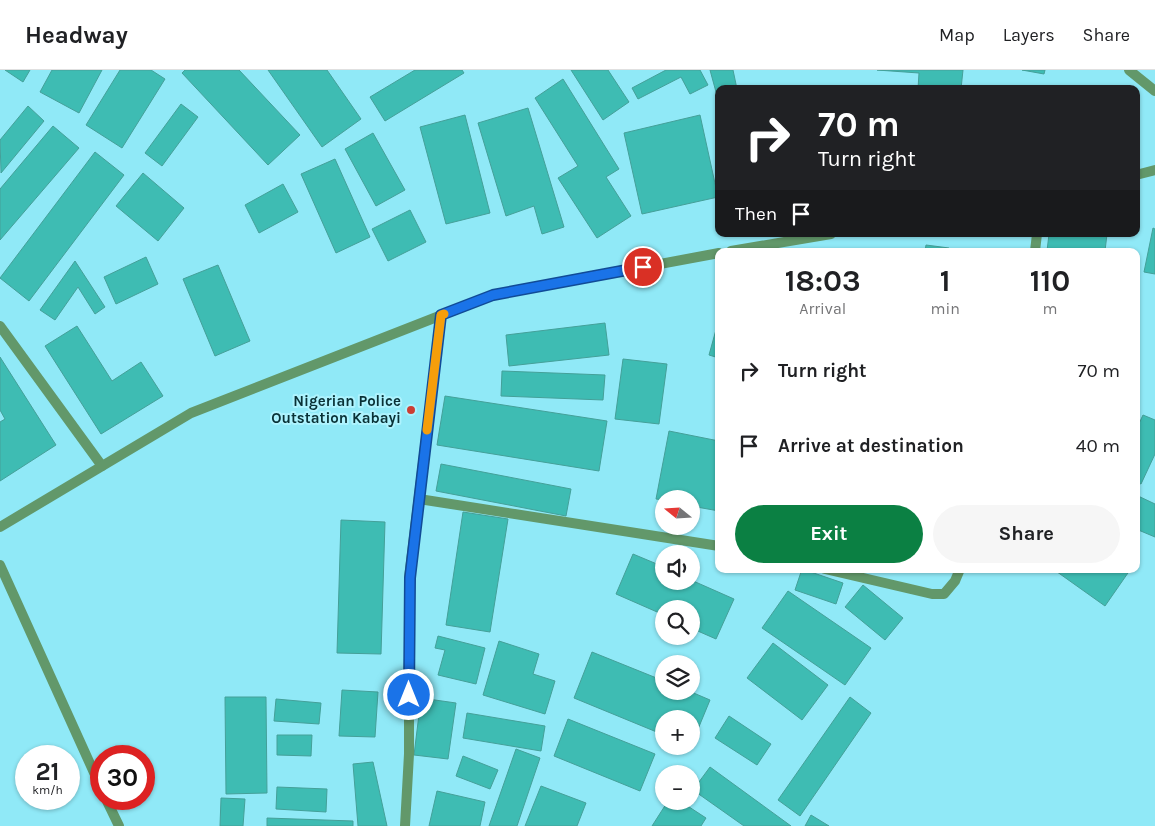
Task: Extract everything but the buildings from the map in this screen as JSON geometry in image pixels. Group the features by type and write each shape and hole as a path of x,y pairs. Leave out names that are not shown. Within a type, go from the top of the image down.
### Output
{"street":[{"path":"1129,70 1155,90"},
{"path":"1140,174 1155,170"},
{"path":"749,248 813,237"},
{"path":"0,527 191,412 493,295 715,255"},
{"path":"405,826 409,754 410,578 441,315"},
{"path":"0,326 102,466"},
{"path":"419,499 715,545"},
{"path":"0,565 90,764"},
{"path":"842,573 932,594 944,594 958,573"},
{"path":"111,810 119,826"}],"slow traffic":[{"path":"427,430 441,315 444,314"}],"place":[{"name":"Nigerian Police Outstation Kabayi","path":"411,410"}],"route":[{"path":"409,695 410,578 441,315 493,295 643,267"}]}
